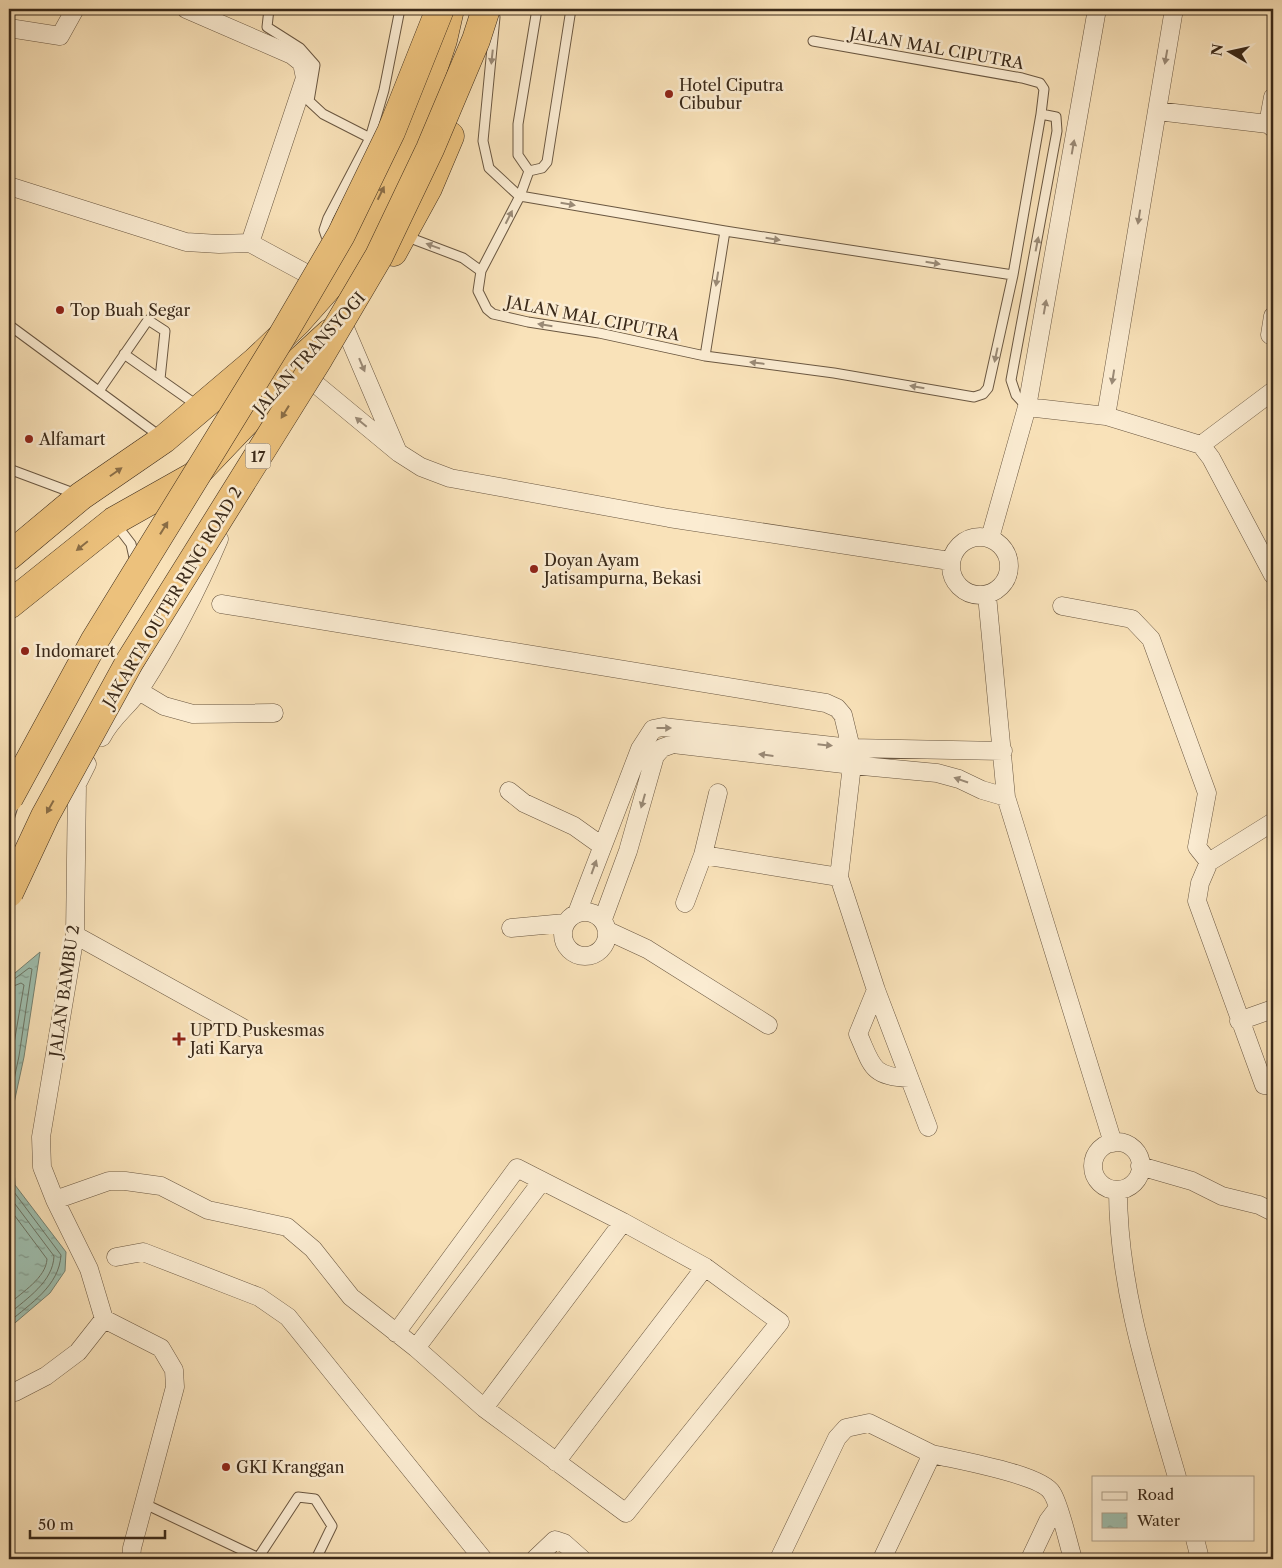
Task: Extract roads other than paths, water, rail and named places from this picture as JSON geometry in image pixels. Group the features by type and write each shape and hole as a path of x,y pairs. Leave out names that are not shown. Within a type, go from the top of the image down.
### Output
{"highway":[{"path":"9,798 95,640 282,336 341,235 391,132 440,9"},
{"name":"JALAN TRANSYOGI","path":"9,556 81,496 164,439 201,408 256,361 298,321 329,286 369,218 397,162 421,105 443,40 450,9"},
{"name":"JAKARTA OUTER RING ROAD 2","path":"9,893 45,816 130,661 319,358 379,256 430,149 476,40 486,9"},
{"name":"JALAN TRANSYOGI","path":"9,606 114,521 194,476 256,411 294,366 342,321 404,236 428,188 457,120 492,9"}],"street":[{"path":"9,28 60,36 74,9"},
{"path":"186,9 292,54 302,63 305,78 250,242"},
{"path":"990,538 1027,407 1098,9"},
{"path":"1106,416 1174,9"},
{"path":"1157,111 1271,126 1273,97"},
{"path":"9,186 186,242 219,244 250,242 329,286"},
{"path":"1270,335 1273,316"},
{"path":"342,321 399,453"},
{"path":"294,366 399,453 421,467 450,478 669,518 950,561"},
{"path":"1201,445 1273,391"},
{"path":"1027,407 1106,416 1201,445 1211,458 1273,576"},
{"name":"JALAN BAMBU 2","path":"104,1319 89,1270 55,1200 42,1167 41,1137 75,935 77,784 108,725 139,691 182,620 254,453 258,435 256,411"},
{"path":"973,537 990,538 1000,543 1009,563 1003,584 996,591 986,595 972,594 960,588 952,576 950,561 953,553 965,540 973,537"},
{"path":"986,595 1006,797 1113,1143"},
{"path":"221,604 826,703 837,708 843,714 851,757 839,877 876,990 928,1127"},
{"path":"1062,606 1132,619 1152,639 1206,793 1197,847 1210,862"},
{"path":"139,691 164,706 193,714 274,713"},
{"path":"1002,751 851,757 673,744 662,748 655,756 605,925 606,944 597,954 584,957 568,948 563,936 602,846 640,749 653,729 663,727 851,757 937,773 959,779 982,790 1006,797"},
{"path":"509,791 524,803 574,826 602,846"},
{"path":"685,903 703,855 718,793"},
{"path":"1273,822 1210,862 1200,883 1197,901 1239,1021 1264,1085 1273,1086"},
{"path":"703,855 839,877"},
{"path":"511,928 571,918 591,912 605,925 647,949 768,1025"},
{"path":"75,935 243,1028"},
{"path":"876,990 858,1034 874,1069 891,1077 909,1078"},
{"path":"1239,1021 1273,1009"},
{"path":"1113,1143 1130,1146 1137,1154 1140,1166 1134,1183 1124,1189 1118,1190 1101,1184 1093,1169 1098,1152 1113,1143"},
{"path":"1140,1166 1192,1181 1222,1196 1260,1205 1273,1212"},
{"path":"55,1200 109,1181 125,1181 161,1186 208,1210 287,1227 314,1248 351,1297 396,1333 416,1348 484,1408 626,1513 780,1322 705,1267 623,1222 517,1168 396,1333"},
{"path":"416,1348 542,1181"},
{"path":"1118,1190 1118,1230 1132,1317 1177,1476"},
{"path":"484,1408 623,1222"},
{"path":"116,1257 143,1252 260,1297 288,1317 484,1559"},
{"path":"556,1462 705,1267"},
{"path":"15,1392 46,1376 78,1352 104,1319 160,1348 174,1370 175,1387 132,1548 131,1559"},
{"path":"779,1559 837,1438 846,1428 869,1423 932,1454 1034,1480 1046,1486 1051,1491 1058,1509 1073,1559"},
{"path":"882,1559 932,1454"},
{"path":"1030,1559 1048,1521 1058,1509"},
{"path":"534,1559 555,1540 564,1543 582,1559"},
{"path":"1194,1540 1200,1559"}],"lane":[{"path":"269,9 267,27 300,48 315,65 309,100 323,114 370,138"},
{"path":"369,218 330,238 324,233 328,218 370,138 384,90 400,9"},
{"path":"496,9 483,141 490,168 506,185 520,196 724,231 1013,275"},
{"path":"537,9 518,124 518,155 529,171 542,168 547,162 571,9"},
{"name":"JALAN MAL CIPUTRA","path":"529,171 520,196 481,271 478,292 487,309 493,314 528,322 599,333 705,356 834,373 977,397 985,392 990,381 1013,275 1044,89 1040,83 1013,76 813,41"},
{"path":"1027,407 1016,395 1011,380 1057,131 1056,117 1041,114"},
{"path":"705,356 724,231"},
{"path":"404,236 462,258 481,271"},
{"path":"99,391 148,320 165,331 160,379"},
{"path":"9,325 164,439"},
{"path":"124,354 201,408"},
{"path":"9,469 81,496"},
{"path":"9,819 14,800 64,704 128,603 138,573 131,544 114,521"},
{"path":"145,1504 260,1559 298,1497 314,1499 332,1526 316,1559"}],"water":[{"path":"40,952 24,1057 11,1117 15,1185 66,1252 65,1271 50,1293 9,1328 9,978"}],"place":[{"name":"Hotel Ciputra Cibubur","path":"669,94"},
{"name":"Top Buah Segar","path":"60,310"},
{"name":"Alfamart","path":"29,439"},
{"name":"Doyan Ayam Jatisampurna, Bekasi","path":"534,569"},
{"name":"Indomaret","path":"25,651"},
{"name":"UPTD Puskesmas Jati Karya","path":"179,1039"},
{"name":"GKI Kranggan","path":"226,1467"}]}
